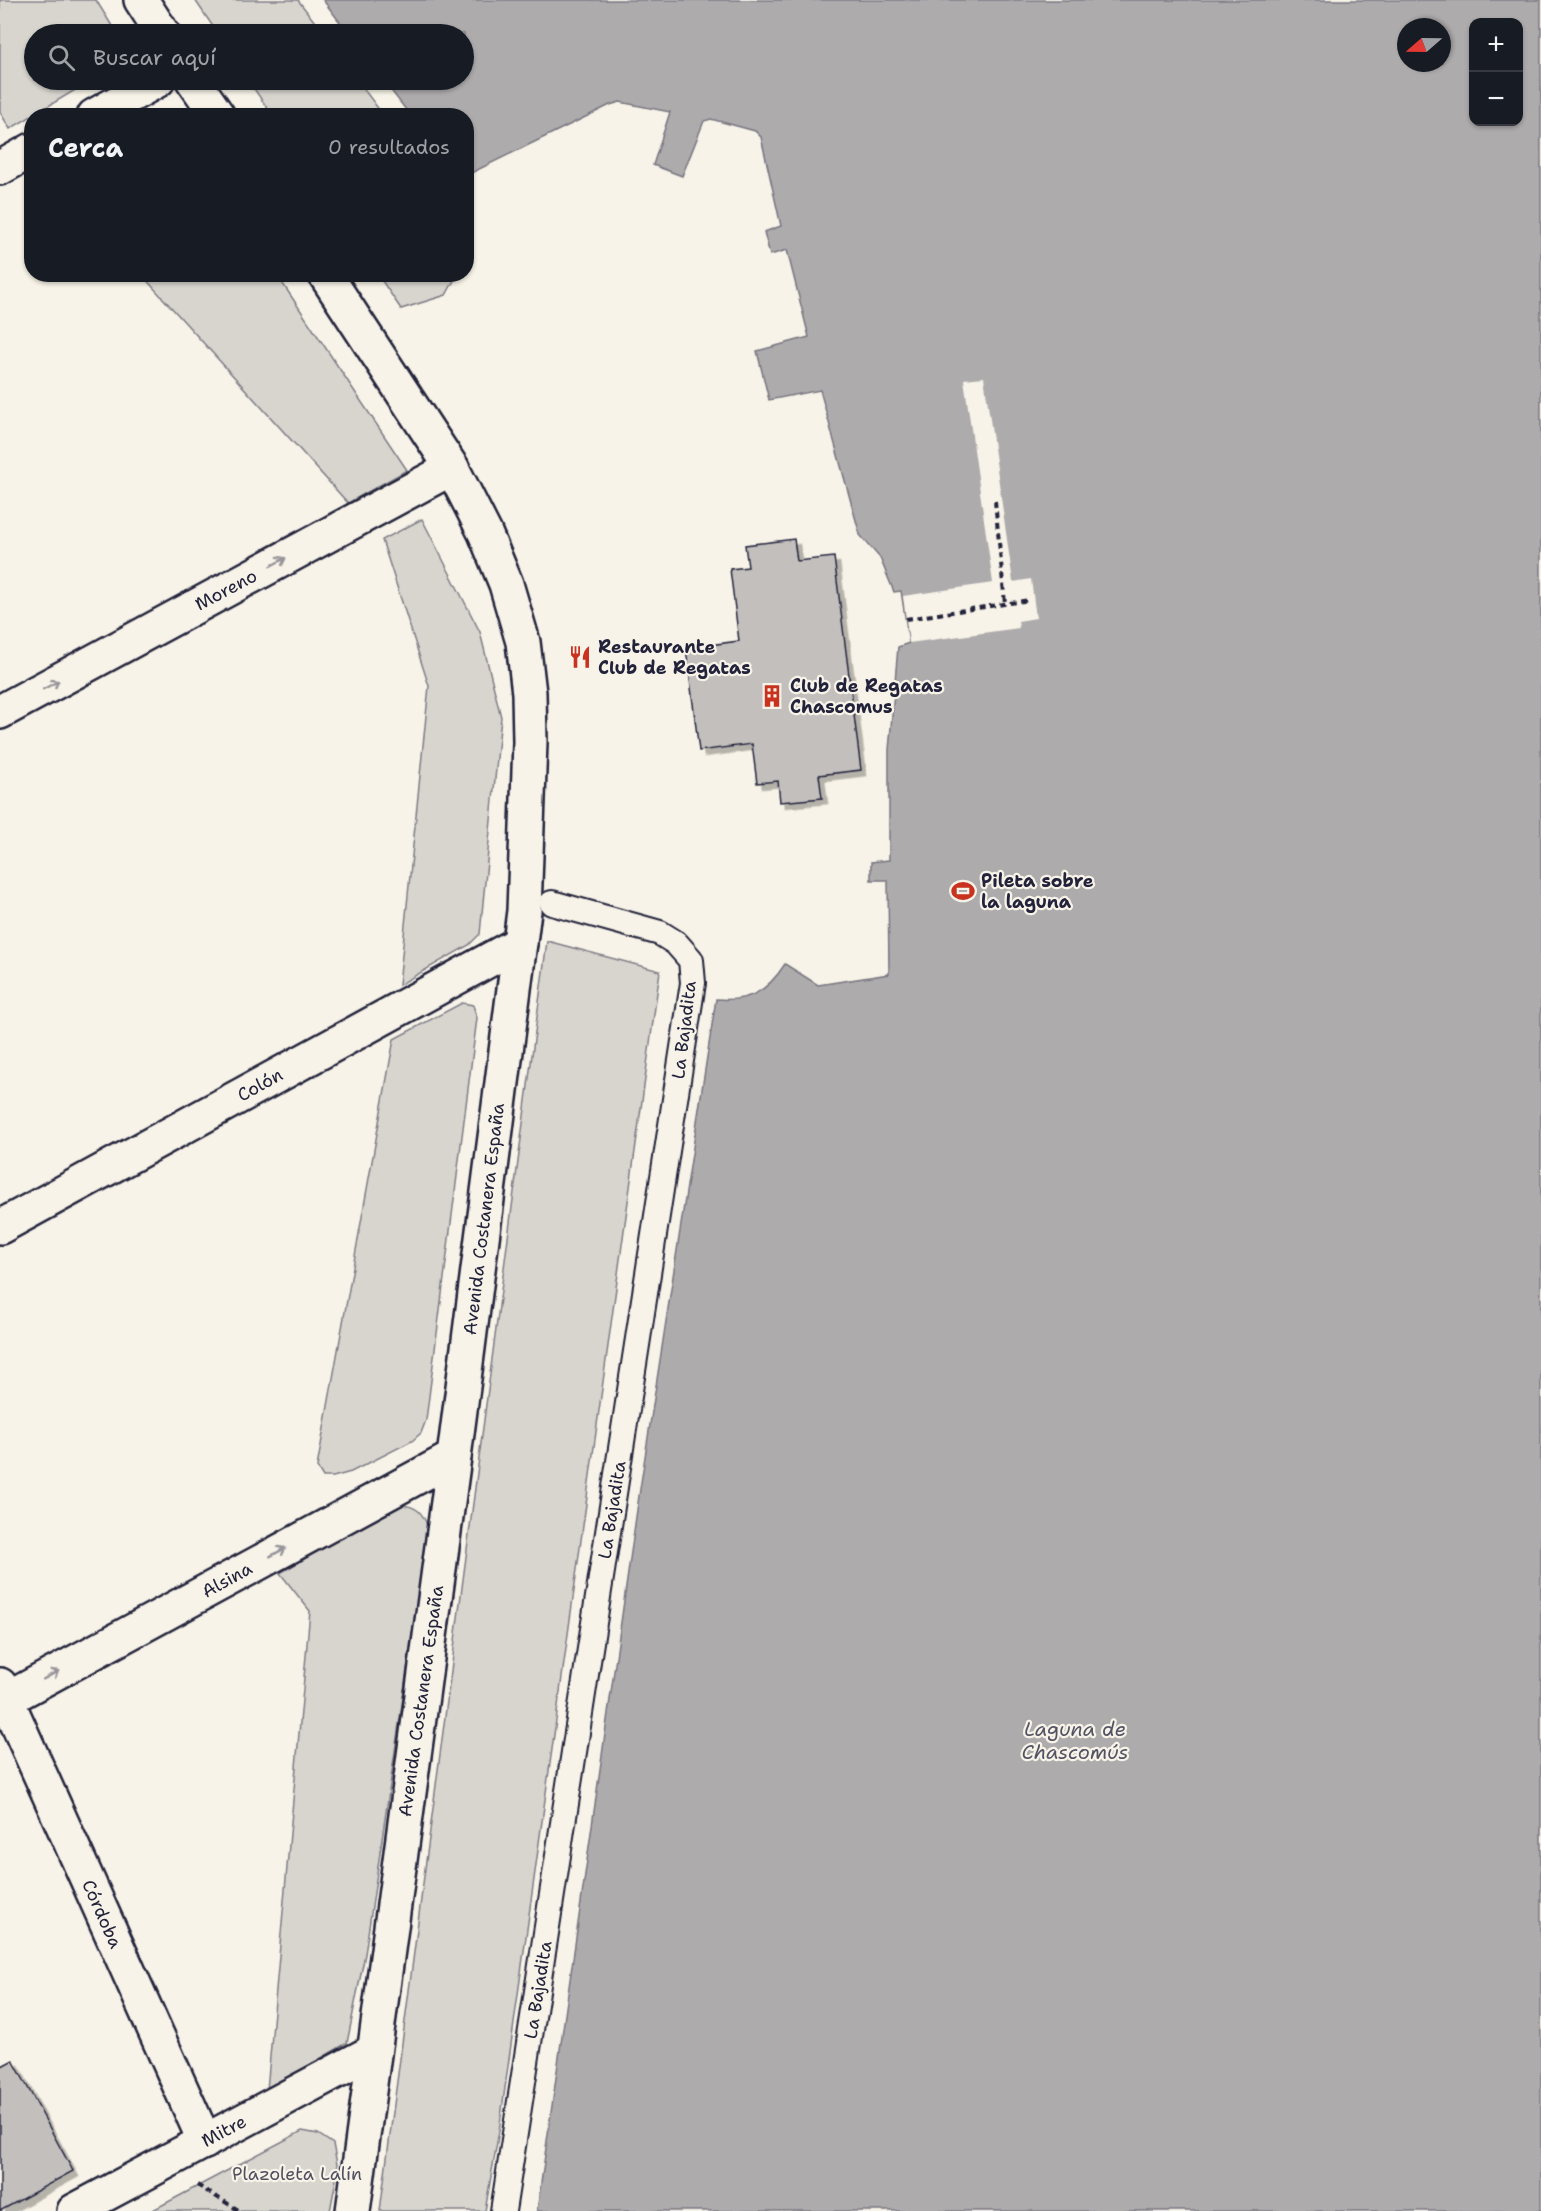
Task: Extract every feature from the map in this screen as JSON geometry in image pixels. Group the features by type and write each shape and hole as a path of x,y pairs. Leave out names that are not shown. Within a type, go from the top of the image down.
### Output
{"main road":[{"path":"141,0 157,24"},
{"path":"108,108 140,90"},
{"path":"201,90 213,108"},
{"path":"0,168 24,154"},
{"name":"Avenida Costanera España","path":"330,282 452,468 485,533 506,584 523,642 529,693 530,742 524,911 454,1456 352,2211"},
{"name":"Moreno","path":"0,712 452,468"},
{"name":"Colón","path":"0,1227 520,944"},
{"name":"Alsina","path":"2,1696 454,1456"},
{"name":"Córdoba","path":"2,1696 205,2142"},
{"name":"Mitre","path":"74,2211 374,2051"}],"street":[{"name":"La Bajadita","path":"503,2211 693,983 691,960 676,943 660,933 552,903"}],"path":[{"path":"995,501 1005,604"},
{"path":"906,619 1030,600"},
{"path":"163,2164 240,2211"}],"green space":[{"path":"0,0 96,0 111,24 24,24 24,90 75,90 45,108 24,108 24,121 10,129 0,112"},
{"path":"195,0 298,0 316,24 211,24"},
{"path":"255,90 364,90 378,108 267,108"},
{"path":"148,282 282,282 407,470 348,503"},
{"path":"383,282 453,282 446,295 401,309"},
{"path":"422,519 480,632 501,717 480,934 469,945 399,985 429,686 382,540"},
{"path":"547,941 660,971 499,2131 485,2211 380,2211"},
{"path":"462,1003 473,1005 477,1018 426,1420 421,1433 412,1441 351,1472 323,1477 317,1467 394,1039"},
{"path":"398,1505 410,1506 418,1511 428,1528 365,1954 347,2043 267,2090 310,1611 280,1573"},
{"name":"Plazoleta Lalín","path":"302,2131 318,2134 333,2144 338,2169 330,2211 151,2211"}],"water":[{"name":"Laguna de Chascomús","path":"323,0 1541,0 1541,2211 537,2211 640,1489 716,999 738,999 756,993 771,982 785,964 818,985 889,974 888,880 871,880 871,862 889,860 889,750 898,647 909,643 901,591 894,592 880,558 860,535 820,390 769,400 757,351 809,337 787,250 770,255 764,232 781,226 761,137 755,131 711,119 704,121 682,176 653,165 670,112 620,102 474,172 474,108 405,108 391,90 474,90 474,24 341,24"}],"pier":[{"path":"984,377 1013,582 1031,579 1036,618 1018,621 1019,628 909,643 903,596 993,583 964,379"}],"building":[{"name":"Club de Regatas Chascomus","path":"794,539 797,561 834,557 861,770 819,775 822,798 780,802 778,781 757,783 752,744 699,751 686,648 739,641 730,569 748,567 745,545"},
{"path":"13,2060 73,2171 0,2211 0,2067"}],"place":[{"name":"Restaurante Club de Regatas","path":"580,657"},
{"name":"Club de Regatas Chascomus","path":"772,696"},
{"name":"Pileta sobre la laguna","path":"963,891"}]}
